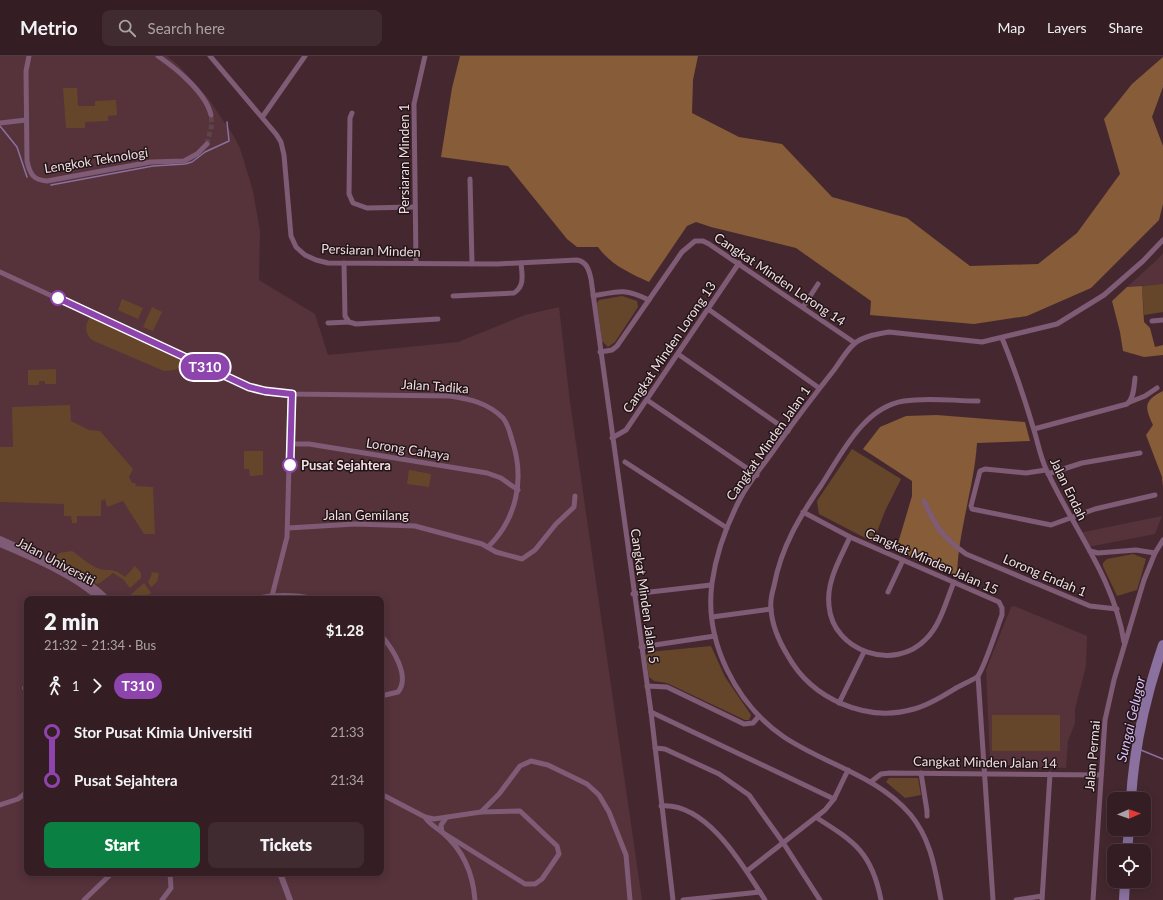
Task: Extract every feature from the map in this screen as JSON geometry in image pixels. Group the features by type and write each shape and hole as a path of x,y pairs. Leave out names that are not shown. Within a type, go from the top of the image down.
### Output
{"street":[{"name":"Lengkok Teknologi","path":"29,56 26,71 26,120 29,170 33,177 39,180 47,182 154,162 184,161 198,154 207,144"},
{"path":"158,56 191,84 208,105 211,116"},
{"name":"Persiaran Minden","path":"210,56 263,116 283,147 290,227 296,247 305,255 316,260 344,263 472,264 582,261 589,269 593,296"},
{"path":"263,116 305,56"},
{"name":"Persiaran Minden 1","path":"416,263 414,104 425,56"},
{"path":"352,113 350,118 349,194 353,204 367,208 415,207"},
{"path":"0,123 26,120"},
{"path":"470,179 472,264"},
{"name":"Cangkat Minden Jalan 1","path":"941,900 930,850 922,832 902,807 872,781 808,752 784,737 759,716 745,699 732,678 715,636 712,617 712,585 716,556 741,498 819,388 855,343 875,334 889,332 982,342 1058,324 1104,295 1138,266 1163,240"},
{"name":"Cangkat Minden Lorong 14","path":"600,352 612,350 617,346 682,252 695,242 703,241 739,263 855,343"},
{"path":"344,263 345,316 349,322"},
{"path":"453,296 514,293 520,289 522,284 521,263"},
{"name":"Cangkat Minden Lorong 13","path":"612,438 626,430 739,263"},
{"name":"Jalan Tadika","path":"0,272 249,387 265,391 292,394 427,394 473,399 487,406 503,418 506,423 518,462 518,490 504,528 498,538 488,547"},
{"path":"803,307 818,284"},
{"path":"593,296 624,291 649,300"},
{"name":"Cangkat Minden Jalan 5","path":"593,296 633,594 651,712 673,900"},
{"path":"708,309 819,388"},
{"path":"328,323 349,322 356,324 438,319"},
{"path":"1152,321 1163,320"},
{"name":"Jalan Endah","path":"1002,338 1034,430 1039,453 1070,519 1098,564 1117,609 1125,645"},
{"path":"678,354 788,431"},
{"path":"1130,402 1135,378"},
{"path":"1034,430 1130,402 1145,396 1157,388"},
{"path":"272,596 286,547 288,528 292,394"},
{"path":"647,400 757,475"},
{"path":"978,402 905,401 891,404 874,414 855,435 803,512 780,559 773,586 771,609 779,637 793,665 816,688 839,703 870,712 885,713 914,709 942,697 978,676 993,900"},
{"name":"Lorong Cahaya","path":"290,444 309,444 487,472 501,478 518,490"},
{"path":"1140,453 1082,463 1047,472 1026,473 985,469 980,471 978,474 971,506 974,511 1051,525 1095,509 1154,495"},
{"path":"625,462 727,528"},
{"name":"Jalan Gemilang","path":"288,528 355,524 415,526 488,547 496,552 517,558 526,558 545,541 556,524 574,507 575,496"},
{"name":"Lorong Endah 1","path":"924,501 936,528 966,554 1090,606 1117,609"},
{"name":"Cangkat Minden Jalan 15","path":"803,512 850,537 996,600 1002,608 1002,615 978,676"},
{"path":"850,537 832,578 829,594 829,608 834,624 839,632 852,645 864,652 891,655 902,653 918,647 936,626 954,582"},
{"name":"Jalan Permai","path":"1094,900 1105,720 1114,680 1144,580 1155,553 1163,540"},
{"name":"Jalan Universiti","path":"1,544 90,589 97,596"},
{"name":"Jalan Universiti","path":"1,544 74,574 94,587 104,596"},
{"path":"1090,551 1104,554 1136,550 1155,553"},
{"path":"1098,564 1104,554"},
{"path":"888,592 903,560"},
{"path":"633,594 712,585"},
{"path":"712,617 771,609"},
{"path":"1120,618 1125,621 1132,618"},
{"path":"641,647 715,636"},
{"path":"384,640 398,662 403,678 403,683 398,692 384,695"},
{"path":"839,703 864,652"},
{"path":"647,686 667,687 744,724 753,723 759,716"},
{"path":"651,712 834,799"},
{"path":"655,748 665,749 719,774 749,796 761,810 820,900"},
{"path":"481,812 499,794 520,766 531,761 548,765 587,784 599,795 618,832 626,855 630,900"},
{"path":"747,871 817,818 834,799 848,770"},
{"name":"Cangkat Minden Jalan 14","path":"872,781 884,773 1101,774"},
{"path":"921,773 928,811 927,816"},
{"path":"1016,900 1042,898 1050,774"},
{"path":"0,805 18,799 24,794"},
{"path":"386,797 425,817 443,833 525,884 531,885 540,882 558,856 559,851 557,846 520,811 481,812 446,818 425,817"},
{"path":"661,806 672,806 699,819 718,834 747,871 765,900"},
{"path":"446,818 441,825 443,833 468,866 473,879 476,900"},
{"path":"817,818 849,839 862,851 876,878 881,900"},
{"path":"84,900 109,876"},
{"path":"162,900 171,888 170,876"},
{"path":"281,876 290,900"},
{"path":"683,900 760,892"}],"shaded area":[{"path":"0,56 167,56 178,65 208,98 240,148 253,191 260,231 259,280 315,314 328,355 458,342 525,315 559,307 570,402 642,900 0,900"},
{"path":"460,56 698,56 693,80 692,113 739,137 782,144 832,197 907,218 970,266 1038,264 1077,233 1120,174 1104,119 1132,84 1163,57 1163,87 1152,117 1163,146 1163,204 1159,220 1091,288 1027,316 974,324 870,315 871,301 796,248 696,222 687,226 649,282 614,263 598,247 577,247 567,239 508,166 441,157 452,88"},
{"path":"63,88 77,88 78,106 95,106 95,101 116,100 117,115 108,116 108,121 85,122 85,128 66,128"},
{"path":"1163,253 1163,284 1127,287 1158,259"},
{"path":"1163,284 1163,312 1144,315 1142,286"},
{"path":"1142,286 1144,322 1150,328 1155,347 1163,345 1163,355 1144,357 1123,351 1112,301 1127,287"},
{"path":"622,296 637,301 638,307 615,342 608,347 602,341 597,303 599,300"},
{"path":"122,299 143,308 138,319 118,310"},
{"path":"152,307 162,312 153,331 143,327"},
{"path":"90,317 186,363 175,370 164,371 94,341 87,334 86,330"},
{"path":"56,369 56,384 45,384 45,381 39,381 39,385 28,385 28,370"},
{"path":"1163,391 1163,487 1162,477 1146,435 1153,425 1147,409 1149,401"},
{"path":"70,405 71,421 89,430 100,431 133,469 129,477 132,483 135,483 136,486 153,487 155,534 144,534 123,501 107,507 105,499 101,501 101,516 77,516 77,523 72,523 71,516 64,516 64,504 0,502 0,447 13,447 12,407"},
{"path":"937,415 1025,422 1030,441 977,443 973,476 960,543 957,576 896,550 912,496 912,481 863,449 880,427 906,416"},
{"path":"852,449 901,479 885,511 873,542 819,514 817,501"},
{"path":"244,451 263,451 263,475 250,476 249,469 244,469"},
{"path":"409,470 431,474 429,487 407,484"},
{"path":"1162,516 1155,534 1088,547 1079,533"},
{"path":"72,551 93,566 116,571 125,577 135,566 141,573 141,578 130,588 123,579 113,573 97,584 73,568 54,559 59,553"},
{"path":"1133,554 1146,559 1137,590 1117,596 1103,563 1107,559"},
{"path":"150,572 159,573 157,582 151,587 148,582 152,574"},
{"path":"144,583 151,593 146,596 129,596"},
{"path":"1014,606 1087,636 1086,666 1075,709 1075,723 1068,741 1066,768 995,765 990,761 986,670 1011,607"},
{"path":"711,646 725,677 751,715 749,720 745,720 667,683 654,681 649,677 646,656 649,652"},
{"path":"992,715 1060,715 1060,751 992,751"},
{"path":"889,778 918,778 921,795 905,798 886,782"}],"waterway":[{"path":"51,185 153,166 185,164 192,162 205,152 229,141 227,122"},
{"path":"0,126 17,147 27,177"},
{"name":"Sungai Gelugor","path":"1132,792 1138,741 1146,702 1163,645"},
{"path":"1136,748 1163,759"},
{"name":"Sungai Gelugor","path":"1128,836 1128,844"},
{"name":"Sungai Gelugor","path":"1124,900 1125,888"}],"tunnel":[{"path":"207,144 212,124 211,115"}],"bus line":[{"name":"T310","path":"58,298 249,387 265,391 292,394 290,465"}],"place":[{"name":"Pusat Sejahtera","path":"290,465"}]}
